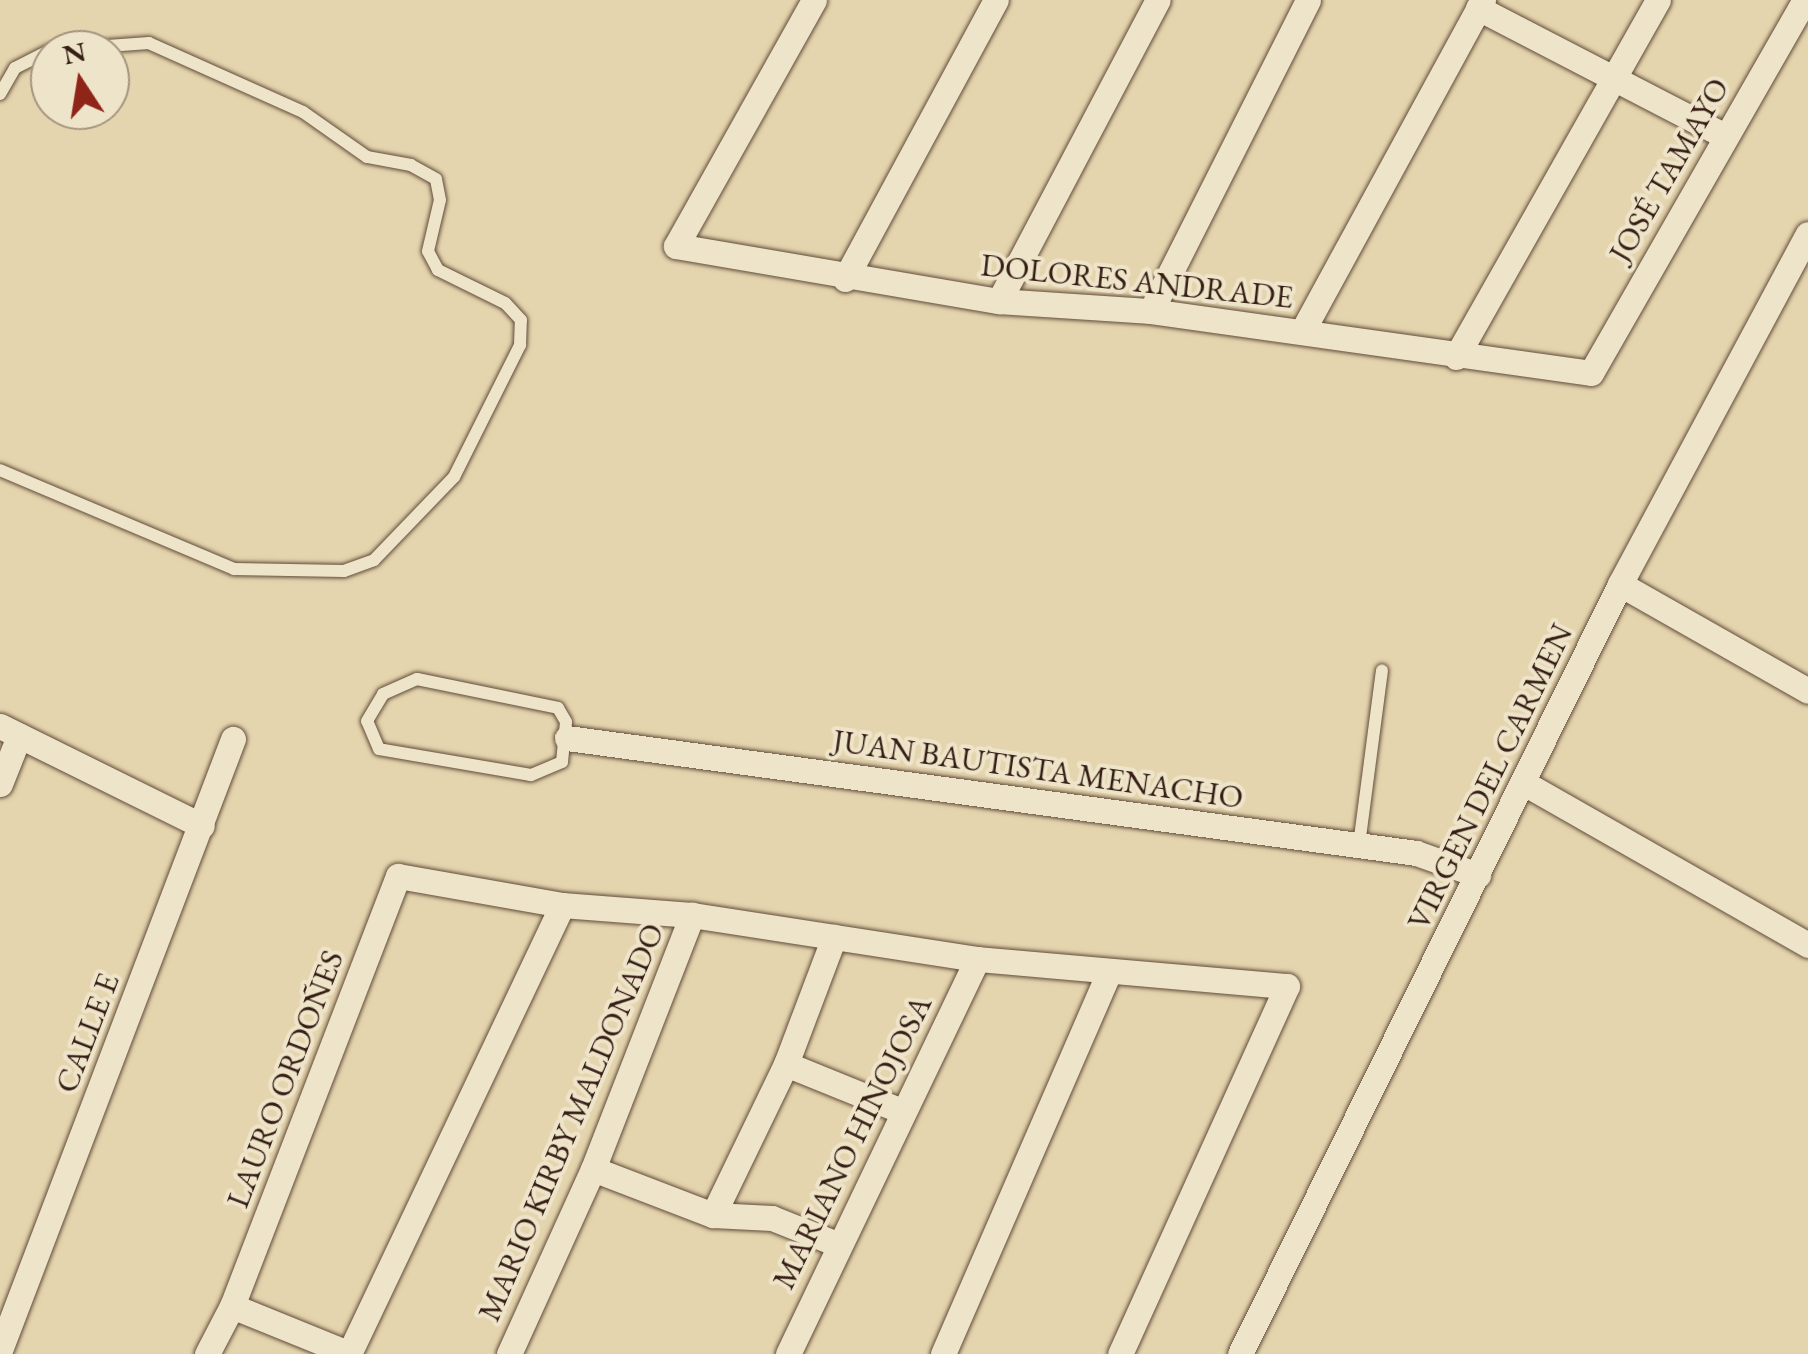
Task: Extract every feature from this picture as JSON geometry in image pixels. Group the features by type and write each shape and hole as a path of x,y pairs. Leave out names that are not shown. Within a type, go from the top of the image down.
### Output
{"street":[{"name":"DOLORES ANDRADE","path":"814,0 676,246 845,279 999,301 1151,311 1302,330 1456,358 1592,373"},
{"path":"845,279 996,0"},
{"path":"999,301 1158,0"},
{"path":"1151,311 1308,0"},
{"path":"1456,358 1658,0"},
{"name":"JOSÉ TAMAYO","path":"1592,373 1806,0"},
{"path":"1302,330 1481,4 1725,136"},
{"name":"VIRGEN DEL CARMEN","path":"1240,1354 1620,584 1808,234"},
{"path":"1620,584 1808,691"},
{"path":"0,784 10,731 202,826"},
{"name":"CALLE E","path":"0,1350 234,738"},
{"name":"JUAN BAUTISTA MENACHO","path":"576,739 1416,853 1478,875"},
{"path":"1524,783 1808,946"},
{"name":"LAURO ORDOÑES","path":"207,1354 232,1306 398,876 562,905"},
{"path":"232,1306 349,1354 562,905 692,915 977,959 1287,986 1120,1354"},
{"name":"MARIO KIRBY MALDONADO","path":"509,1354 592,1169 692,915"},
{"path":"712,1215 786,1064 834,937"},
{"name":"MARIANO HINOJOSA","path":"788,1354 837,1244 977,959"},
{"path":"943,1354 1109,972"},
{"path":"786,1064 902,1110"},
{"path":"592,1169 712,1215 772,1218 837,1244"}],"lane":[{"path":"0,470 234,569 344,571 374,560 454,477 520,344 520,320 505,303 438,270 433,261 436,179 412,165 367,157 303,112 149,43 130,44"},
{"path":"0,94 15,68 30,60"},
{"path":"1359,845 1382,671"},
{"path":"417,679 542,700 558,708 576,739 562,762 531,774 379,749 367,721 383,694 417,679"}]}
